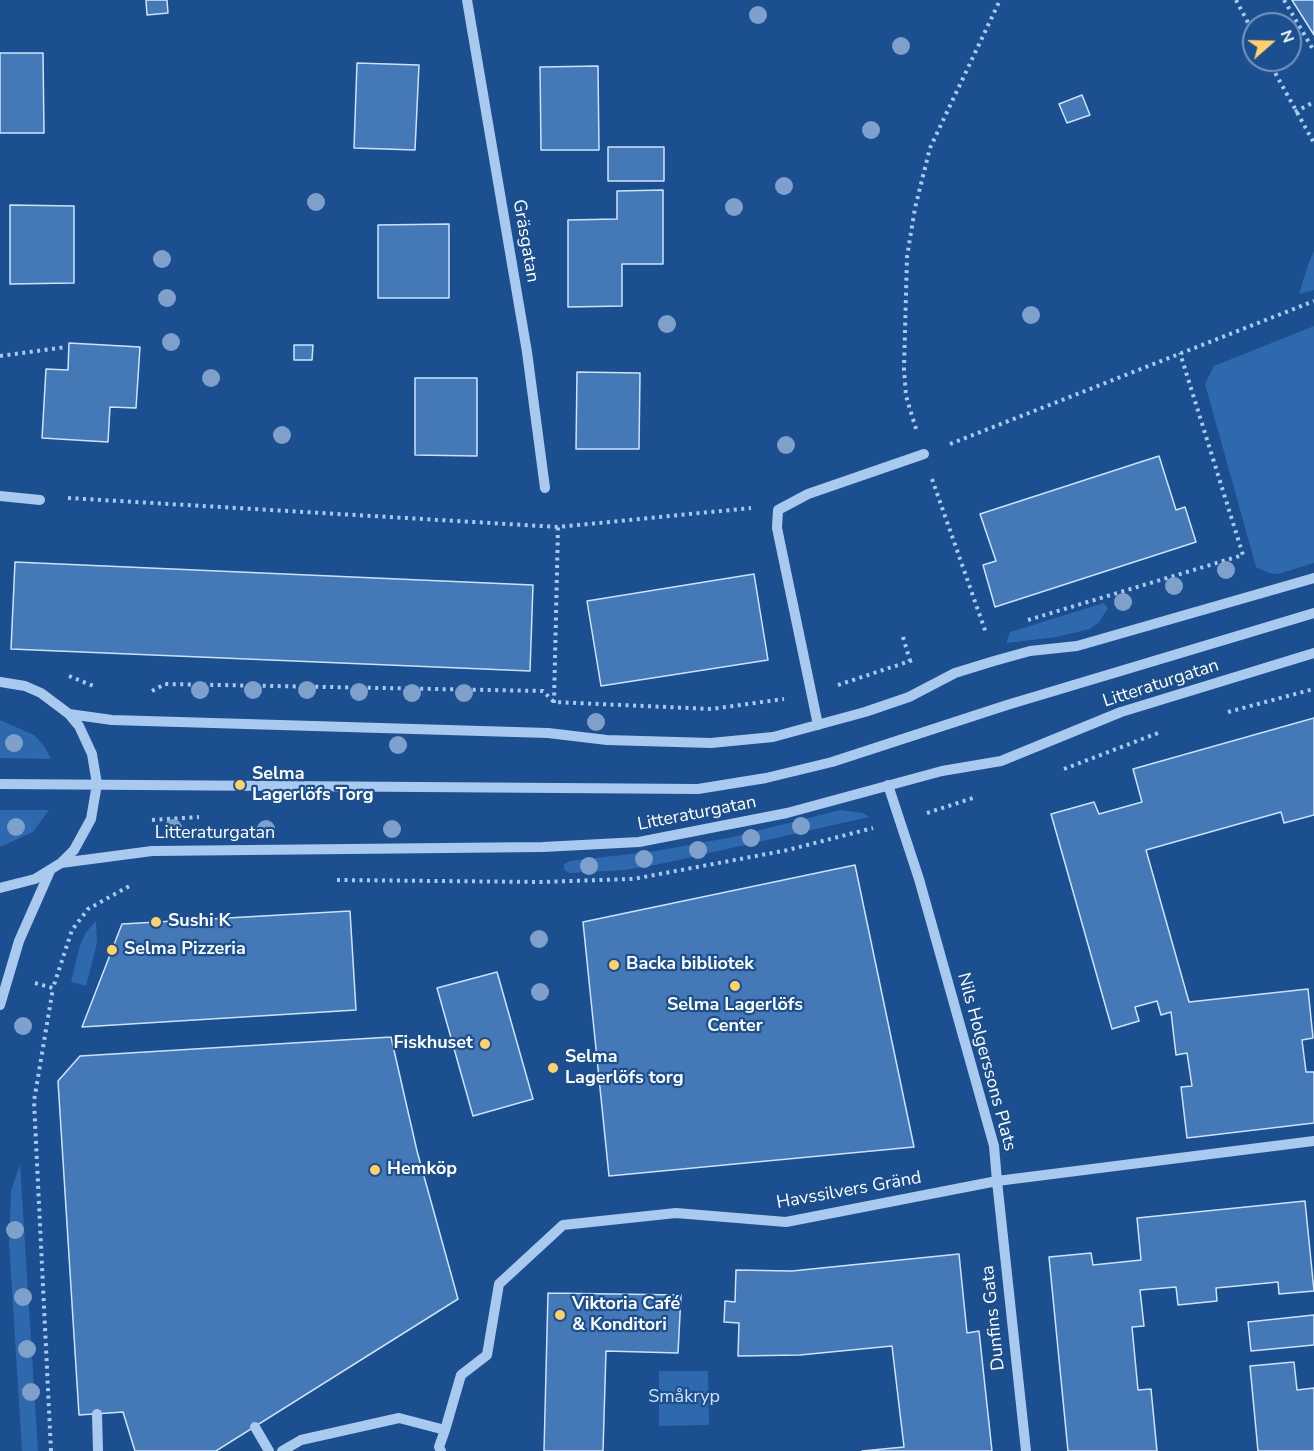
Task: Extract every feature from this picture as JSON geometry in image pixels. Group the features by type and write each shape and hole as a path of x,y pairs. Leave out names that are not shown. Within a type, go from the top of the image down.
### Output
{"street":[{"name":"Gräsgatan","path":"467,0 527,352 544,488"},
{"path":"818,725 777,528 778,510 808,494 924,454"},
{"path":"0,496 40,500"},
{"path":"69,714 151,722 536,733 607,740 711,743 773,736 818,725 909,697 955,673 993,661 1030,651 1077,646 1314,578"},
{"path":"0,784 698,789 766,778 832,762 1007,705 1314,613"},
{"name":"Litteraturgatan","path":"61,863 152,851 543,847 639,842 788,813 888,784 942,771 1000,761 1121,712 1314,653"},
{"path":"0,682 25,686 40,693 69,714 79,726 92,754 97,784 96,802 84,836 61,863 50,872 20,885 0,888"},
{"name":"Nils Holgerssons Plats","path":"888,784 919,879 991,1135 997,1181"},
{"path":"0,1005 7,975 29,915 50,872"},
{"path":"997,1181 1314,1141"},
{"name":"Havssilvers Gränd","path":"445,1430 461,1375 486,1355 499,1284 563,1225 676,1213 786,1222 997,1181"},
{"name":"Dunfins Gata","path":"997,1181 1026,1451"},
{"path":"97,1414 98,1451"},
{"path":"282,1451 301,1440 399,1418 445,1430 439,1448 441,1451"},
{"path":"255,1427 269,1451"}],"path":[{"path":"986,633 924,454 906,396 904,369 907,257 915,208 930,148 1000,0"},
{"path":"1284,0 1314,51"},
{"path":"1274,72 1314,143"},
{"path":"1295,112 1314,102"},
{"path":"924,454 1314,301"},
{"path":"0,356 66,347"},
{"path":"1019,623 1243,555 1180,352"},
{"path":"40,500 85,498 558,527 744,508 778,510"},
{"path":"554,702 558,527"},
{"path":"976,636 997,630"},
{"path":"903,637 910,661"},
{"path":"142,691 152,692 165,684 543,691 554,702 711,709 812,693 871,676 921,656"},
{"path":"59,671 104,689"},
{"path":"151,722 152,692"},
{"path":"152,820 207,816"},
{"path":"330,880 542,882 633,879"},
{"path":"51,1451 34,1101 53,988 72,930 88,909 136,883"},
{"path":"7,975 53,988"}],"green space":[{"path":"1314,251 1314,290 1299,294 1308,265"},
{"path":"1314,326 1314,563 1278,574 1269,573 1256,567 1205,384 1214,366"},
{"path":"1104,603 1108,608 1099,622 1090,629 1057,637 1006,643 1010,632"},
{"path":"0,720 34,735 44,746 51,759 0,758"},
{"path":"0,810 49,810 33,832 0,847"},
{"path":"840,810 863,813 869,817 626,870 569,873 564,870 564,864 570,861 656,851 733,837"},
{"path":"96,921 97,943 86,986 71,982 80,945 86,932"},
{"path":"20,1164 38,1451 22,1451 9,1242 11,1191"},
{"name":"Småkryp","path":"659,1371 708,1371 709,1425 659,1426"}],"building":[{"path":"146,0 167,0 168,13 147,15"},
{"path":"1292,0 1314,0 1314,35 1302,16 1302,12 1300,12"},
{"path":"0,53 43,53 44,133 0,133"},
{"path":"357,63 419,65 415,150 354,148"},
{"path":"598,66 599,150 541,150 540,67"},
{"path":"1082,95 1090,115 1067,123 1059,104"},
{"path":"608,147 664,147 664,181 608,181"},
{"path":"663,190 663,264 622,264 622,306 568,307 568,220 617,219 617,191"},
{"path":"10,205 74,206 74,283 10,284"},
{"path":"449,224 449,298 378,298 378,225"},
{"path":"69,343 140,347 136,408 110,407 108,442 42,438 46,369 68,370"},
{"path":"294,345 313,345 312,360 294,360"},
{"path":"577,372 640,373 639,449 576,449"},
{"path":"415,378 477,378 477,456 415,455"},
{"path":"1159,456 1176,510 1185,507 1196,542 995,607 983,565 996,561 980,514"},
{"path":"15,562 533,585 530,671 11,649"},
{"path":"754,574 768,660 601,686 587,601"},
{"path":"1314,718 1314,815 1284,823 1281,812 1146,850 1189,1002 1308,989 1313,1038 1302,1040 1306,1072 1314,1072 1314,1123 1187,1138 1181,1087 1192,1086 1187,1053 1176,1055 1171,1012 1161,1015 1157,1001 1135,1007 1139,1021 1112,1029 1051,814 1094,802 1099,814 1142,802 1133,769"},
{"name":"Selma Lagerlöfs Center","path":"855,865 914,1147 609,1176 583,922"},
{"path":"350,911 356,1010 82,1027 122,924"},
{"name":"Fiskhuset","path":"497,972 533,1099 473,1116 437,988"},
{"path":"391,1037 417,1151 458,1299 216,1451 135,1451 123,1412 79,1415 58,1081 80,1056"},
{"path":"1305,1201 1314,1291 1279,1294 1278,1282 1216,1288 1217,1301 1178,1305 1176,1287 1140,1290 1144,1326 1132,1327 1138,1390 1151,1389 1157,1451 1068,1451 1049,1257 1091,1253 1093,1265 1141,1260 1137,1218"},
{"path":"959,1254 967,1333 979,1331 992,1451 862,1451 904,1447 892,1346 800,1355 738,1356 739,1323 724,1322 725,1301 735,1302 736,1270 792,1271"},
{"path":"548,1293 681,1295 678,1353 606,1351 603,1451 544,1451"},
{"path":"1314,1315 1314,1345 1251,1351 1248,1322"},
{"path":"1294,1362 1297,1390 1314,1388 1314,1451 1258,1451 1250,1366"}],"place":[{"name":"Selma Lagerlöfs Torg","path":"240,785"},
{"name":"Sushi K","path":"156,922"},
{"name":"Selma Pizzeria","path":"112,950"},
{"name":"Backa bibliotek","path":"614,965"},
{"name":"Selma Lagerlöfs Center","path":"735,986"},
{"name":"Fiskhuset","path":"485,1044"},
{"name":"Selma Lagerlöfs torg","path":"553,1068"},
{"name":"Hemköp","path":"375,1170"},
{"name":"Viktoria Café & Konditori","path":"560,1315"}]}
